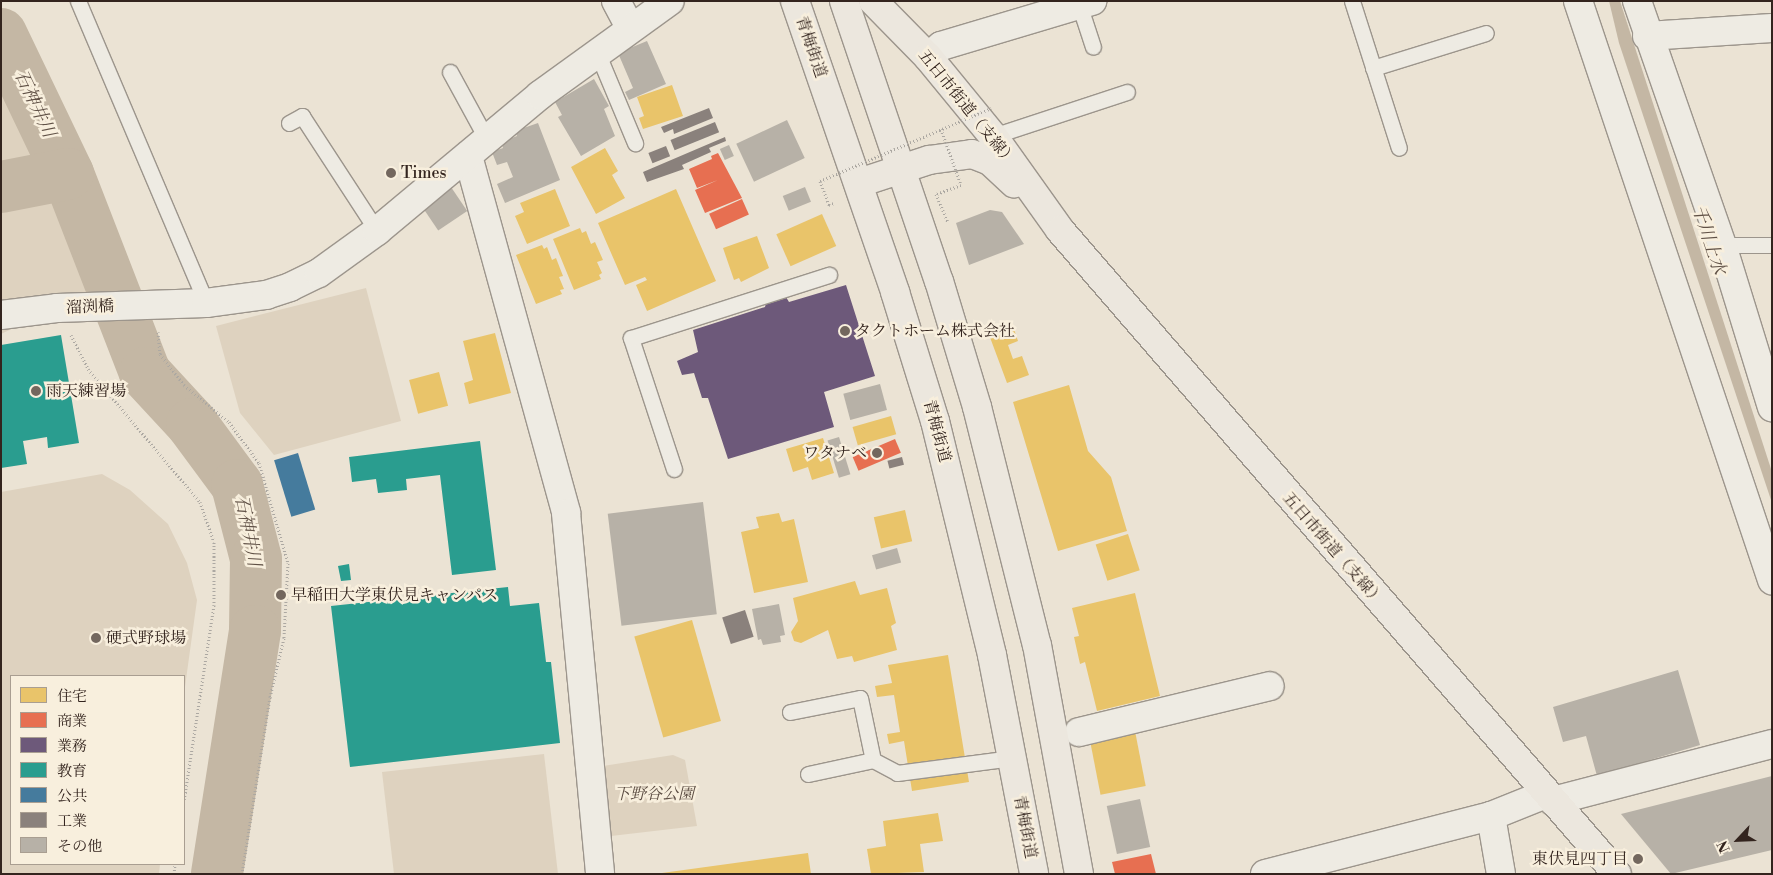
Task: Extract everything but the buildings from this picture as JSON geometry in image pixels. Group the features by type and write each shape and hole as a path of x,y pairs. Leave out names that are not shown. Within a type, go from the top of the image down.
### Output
{"main road":[{"name":"青梅街道","path":"795,1 859,183 935,421 976,589 1012,758 1034,874"},
{"path":"844,1 902,168 977,407 1037,645 1079,874"},
{"name":"五日市街道（支線）","path":"873,1 928,57 993,136 1052,221"},
{"name":"五日市街道（支線）","path":"859,183 902,168 954,155 990,161 1052,221 1616,874"}],"street":[{"path":"616,1 630,27"},
{"name":"溜渕橋","path":"1,315 57,308 206,303 266,294 290,287 319,273 377,231 597,52 630,27 670,1"},
{"path":"1578,1 1772,580"},
{"path":"1637,1 1647,36 1722,245 1772,408"},
{"path":"928,57 941,46 1083,3"},
{"path":"1647,36 1655,33 1772,28"},
{"path":"477,148 559,463 566,513 600,874"},
{"path":"1079,732 1270,686"},
{"path":"1265,874 1491,816 1550,798 1772,744"},
{"path":"1491,816 1501,874"}],"lane":[{"path":"78,1 206,303"},
{"path":"1352,1 1399,148"},
{"path":"1083,3 1093,47"},
{"path":"1373,68 1486,33"},
{"path":"597,52 636,143"},
{"path":"450,72 477,148"},
{"path":"993,136 1127,92"},
{"path":"289,123 302,116 377,231"},
{"path":"1722,245 1772,245"},
{"path":"674,469 657,433 631,338 829,275"},
{"path":"790,712 860,698 873,760"},
{"path":"808,774 873,760 897,773 1012,758"}],"path":[{"path":"820,181 991,108"},
{"path":"941,129 961,185 936,194 948,222"},
{"path":"155,305 160,354 184,385 229,422 260,463 288,563 284,638 270,697 242,874"},
{"path":"57,308 88,368 200,502 214,542 214,605 185,794"}],"green space":[{"path":"1,68 100,287 1,334"},
{"path":"366,288 401,421 274,455 240,413 216,326"},
{"name":"硬式野球場","path":"102,474 130,490 168,524 187,563 197,600 185,687 185,675 10,675 10,865 160,865 159,874 1,874 1,492"},
{"path":"544,754 558,874 394,874 382,772"},
{"name":"下野谷公園","path":"673,755 685,760 697,826 611,836 603,766"}],"shaded area":[{"path":"1609,1 1620,1 1772,472 1772,503 1619,43"}],"waterway":[{"name":"石神井川","path":"1,34 68,174 145,373 192,424 237,485 256,559 255,631 217,874"},
{"name":"石神井川","path":"1,187 68,174"}],"place":[{"name":"Times","path":"391,173"},
{"name":"タクトホーム株式会社","path":"845,331"},
{"name":"雨天練習場","path":"36,391"},
{"name":"ワタナベ","path":"877,453"},
{"name":"早稲田大学東伏見キャンパス","path":"281,595"},
{"name":"硬式野球場","path":"96,638"},
{"name":"東伏見四丁目","path":"1638,859"}],"water label":[{"name":"千川上水","path":"1708,240"}]}
